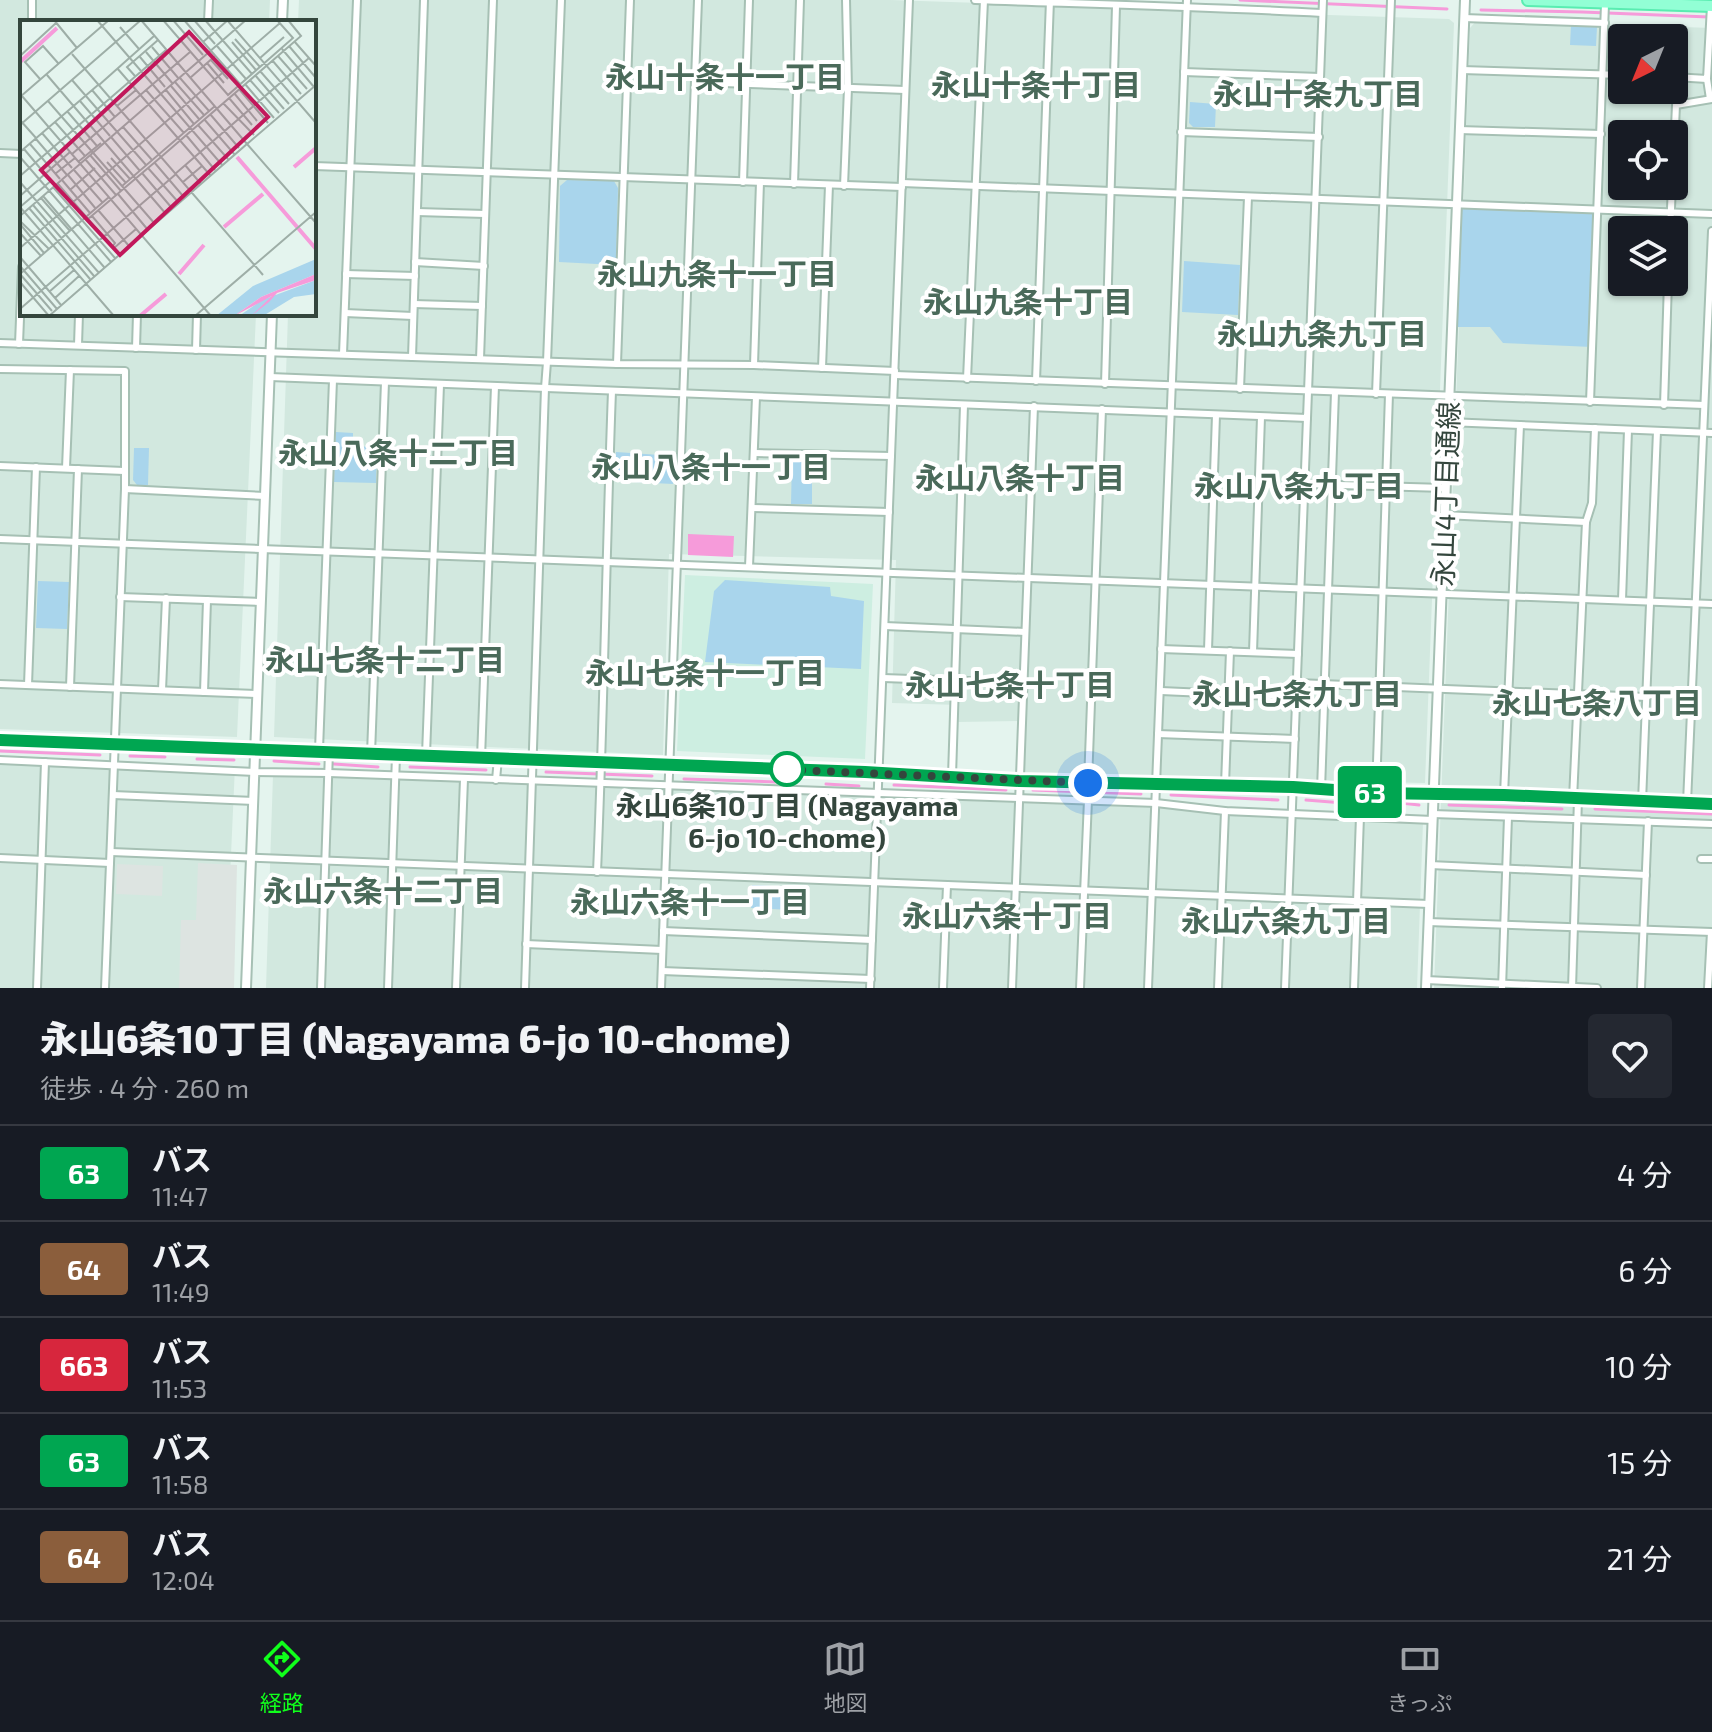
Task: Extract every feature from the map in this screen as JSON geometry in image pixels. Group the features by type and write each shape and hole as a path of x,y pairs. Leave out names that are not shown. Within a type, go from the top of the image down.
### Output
{"main road":[{"path":"1528,0 1605,14 1712,6"}],"street":[{"path":"208,20 209,0"},
{"path":"282,20 283,0"},
{"path":"343,354 357,0"},
{"path":"412,357 424,0"},
{"path":"480,359 493,0"},
{"path":"525,988 538,560 561,0"},
{"path":"617,364 630,0"},
{"path":"661,988 698,0"},
{"path":"743,182 749,0"},
{"path":"794,184 800,0"},
{"path":"844,186 848,88 846,0"},
{"path":"870,988 909,0"},
{"path":"975,0 1116,6 1187,3 1323,7 1285,988"},
{"path":"967,379 984,0"},
{"name":"永山4丁目通線","path":"1426,984 1465,0"},
{"path":"1036,381 1050,1"},
{"path":"1376,394 1391,1"},
{"path":"1148,988 1187,3"},
{"path":"1105,384 1116,6"},
{"path":"1675,120 1676,105 1711,99 1707,79 1712,6"},
{"path":"1464,18 1605,14 1590,402"},
{"path":"1462,70 1608,75"},
{"path":"1184,72 1320,77"},
{"path":"1688,78 1707,79"},
{"path":"696,82 905,90"},
{"path":"1459,130 1601,134"},
{"path":"1181,132 1319,137"},
{"path":"0,153 20,154"},
{"path":"316,166 844,186 975,185 1712,214"},
{"path":"754,365 760,182"},
{"path":"822,368 829,185"},
{"path":"1240,389 1248,197"},
{"path":"1671,200 1671,216"},
{"path":"417,212 485,214"},
{"path":"1687,803 1712,231"},
{"path":"415,262 484,266"},
{"path":"346,274 415,276"},
{"path":"1664,405 1668,296"},
{"path":"414,304 482,306"},
{"path":"345,313 413,316"},
{"path":"19,344 20,316"},
{"path":"78,345 79,316"},
{"path":"136,348 137,316"},
{"path":"196,350 197,316"},
{"path":"246,988 272,316"},
{"path":"0,343 547,362 754,365 967,379 1704,405"},
{"path":"0,369 125,371 125,489 105,988"},
{"path":"66,468 70,370"},
{"path":"270,377 1307,418"},
{"path":"321,988 329,773 324,751 326,551 333,380"},
{"path":"371,754 385,382"},
{"path":"426,755 440,385"},
{"path":"481,758 495,386"},
{"path":"597,872 612,391"},
{"path":"1321,790 1335,392"},
{"path":"1376,793 1389,394"},
{"path":"749,567 756,397"},
{"path":"952,776 964,405"},
{"path":"1012,988 1034,406"},
{"path":"1088,783 1102,409"},
{"path":"1208,650 1216,415"},
{"path":"1253,652 1261,417"},
{"path":"1448,422 1712,433"},
{"path":"1504,795 1520,425"},
{"path":"1572,987 1582,599 1586,522 1592,503 1595,428"},
{"path":"1622,600 1628,430"},
{"path":"1642,802 1657,431"},
{"path":"755,453 891,456"},
{"path":"0,466 124,471"},
{"path":"28,685 36,467"},
{"path":"70,687 78,469"},
{"path":"1304,484 1445,488"},
{"path":"125,489 265,496"},
{"path":"752,508 889,512"},
{"path":"1444,515 1586,522"},
{"path":"0,539 1712,604"},
{"path":"120,597 260,602"},
{"path":"162,690 166,598"},
{"path":"204,692 207,600"},
{"path":"885,626 1025,632"},
{"path":"1161,649 1298,654"},
{"path":"1225,785 1230,651"},
{"path":"883,678 1023,683"},
{"path":"1297,683 1647,697"},
{"path":"0,684 257,694"},
{"path":"1161,691 1296,697"},
{"path":"1158,734 1295,739"},
{"path":"0,740 531,759 601,767 669,765 879,772 1019,781 1293,787 1376,793 1712,804"},
{"path":"388,988 396,755"},
{"path":"496,780 498,758"},
{"path":"0,760 255,772 1088,800 1156,803 1225,811 1712,824"},
{"path":"37,988 45,762"},
{"path":"456,988 464,779"},
{"path":"113,795 254,801"},
{"path":"1080,988 1088,800"},
{"path":"1218,988 1225,811"},
{"path":"1354,988 1360,816"},
{"path":"1502,986 1508,817"},
{"path":"1641,988 1648,821"},
{"path":"111,852 1429,904"},
{"path":"0,858 110,863"},
{"path":"1701,859 1712,859"},
{"path":"1430,865 1646,875"},
{"path":"943,988 947,885"},
{"path":"1428,922 1711,932 1708,988"},
{"path":"663,931 872,940"},
{"path":"526,944 662,950"},
{"path":"662,971 871,979"},
{"path":"1426,984 1597,988"}],"shaded area":[{"path":"0,0 270,0 269,20 20,20 20,316 256,316 237,737 0,729"},
{"path":"299,0 890,0 1449,19 1454,23 1425,783 1022,774 1022,721 958,722 959,705 892,703 896,560 669,554 663,755 274,737 288,316 316,316 316,20 298,20"},
{"path":"1477,20 1608,24 1608,104 1688,104 1688,27 1712,28 1712,988 1434,988 1470,28"},
{"path":"1571,25 1597,27 1596,46 1570,45"},
{"path":"1190,102 1216,104 1215,127 1193,127 1189,123"},
{"path":"567,180 614,181 618,188 616,265 559,262 560,186"},
{"path":"1456,204 1598,209 1592,347 1503,343 1490,327 1452,327"},
{"path":"1184,261 1240,265 1238,315 1182,312"},
{"path":"336,432 353,433 353,446 377,447 376,483 334,482"},
{"path":"134,448 149,448 148,485 137,485 133,480"},
{"path":"616,452 675,456 673,484 614,481"},
{"path":"792,459 812,459 812,504 791,504"},
{"path":"688,534 734,536 733,557 688,555"},
{"path":"685,575 873,584 865,759 677,751"},
{"path":"725,580 830,587 831,596 864,601 861,669 705,662 714,591"},
{"path":"38,581 69,582 67,629 36,628"},
{"path":"0,757 235,766 225,988 0,988"},
{"path":"273,775 1162,808 1214,814 1423,822 1417,988 266,988"},
{"path":"198,863 237,865 234,988 179,988 181,920 196,920"},
{"path":"117,864 163,866 162,896 116,894"},
{"path":"752,885 791,887 790,910 751,908"}],"waterway":[{"path":"1240,0 1447,9"},
{"path":"1481,10 1709,17"},
{"path":"0,751 100,755"},
{"path":"130,756 165,757"},
{"path":"197,759 234,760"},
{"path":"274,761 319,764"},
{"path":"334,764 378,767"},
{"path":"410,767 486,770"},
{"path":"546,772 652,776"},
{"path":"684,779 776,782"},
{"path":"826,784 859,786"},
{"path":"894,785 1006,790"},
{"path":"1033,790 1141,794"},
{"path":"1171,795 1278,800"},
{"path":"1306,800 1356,804"},
{"path":"1376,805 1419,805"},
{"path":"1449,805 1562,809"},
{"path":"1595,809 1712,814"}],"bus line":[{"name":"63","path":"0,740 319,750 1019,781 1293,787 1376,793 1712,804"}],"place":[{"name":"永山6条10丁目 (Nagayama 6-jo 10-chome)","path":"787,769"}],"district":[{"name":"永山十条十一丁目","path":"725,78"},
{"name":"永山十条十丁目","path":"1036,86"},
{"name":"永山十条九丁目","path":"1318,95"},
{"name":"永山九条十一丁目","path":"717,275"},
{"name":"永山九条十丁目","path":"1028,303"},
{"name":"永山九条九丁目","path":"1322,335"},
{"name":"永山八条十二丁目","path":"398,454"},
{"name":"永山八条十一丁目","path":"711,468"},
{"name":"永山八条十丁目","path":"1020,479"},
{"name":"永山八条九丁目","path":"1299,487"},
{"name":"永山七条十二丁目","path":"385,661"},
{"name":"永山七条十一丁目","path":"705,674"},
{"name":"永山七条十丁目","path":"1010,686"},
{"name":"永山七条九丁目","path":"1297,695"},
{"name":"永山七条八丁目","path":"1597,704"},
{"name":"永山六条十二丁目","path":"383,892"},
{"name":"永山六条十一丁目","path":"690,903"},
{"name":"永山六条十丁目","path":"1007,917"},
{"name":"永山六条九丁目","path":"1286,922"}],"route":[{"path":"787,769 773,769 1088,783"}]}
